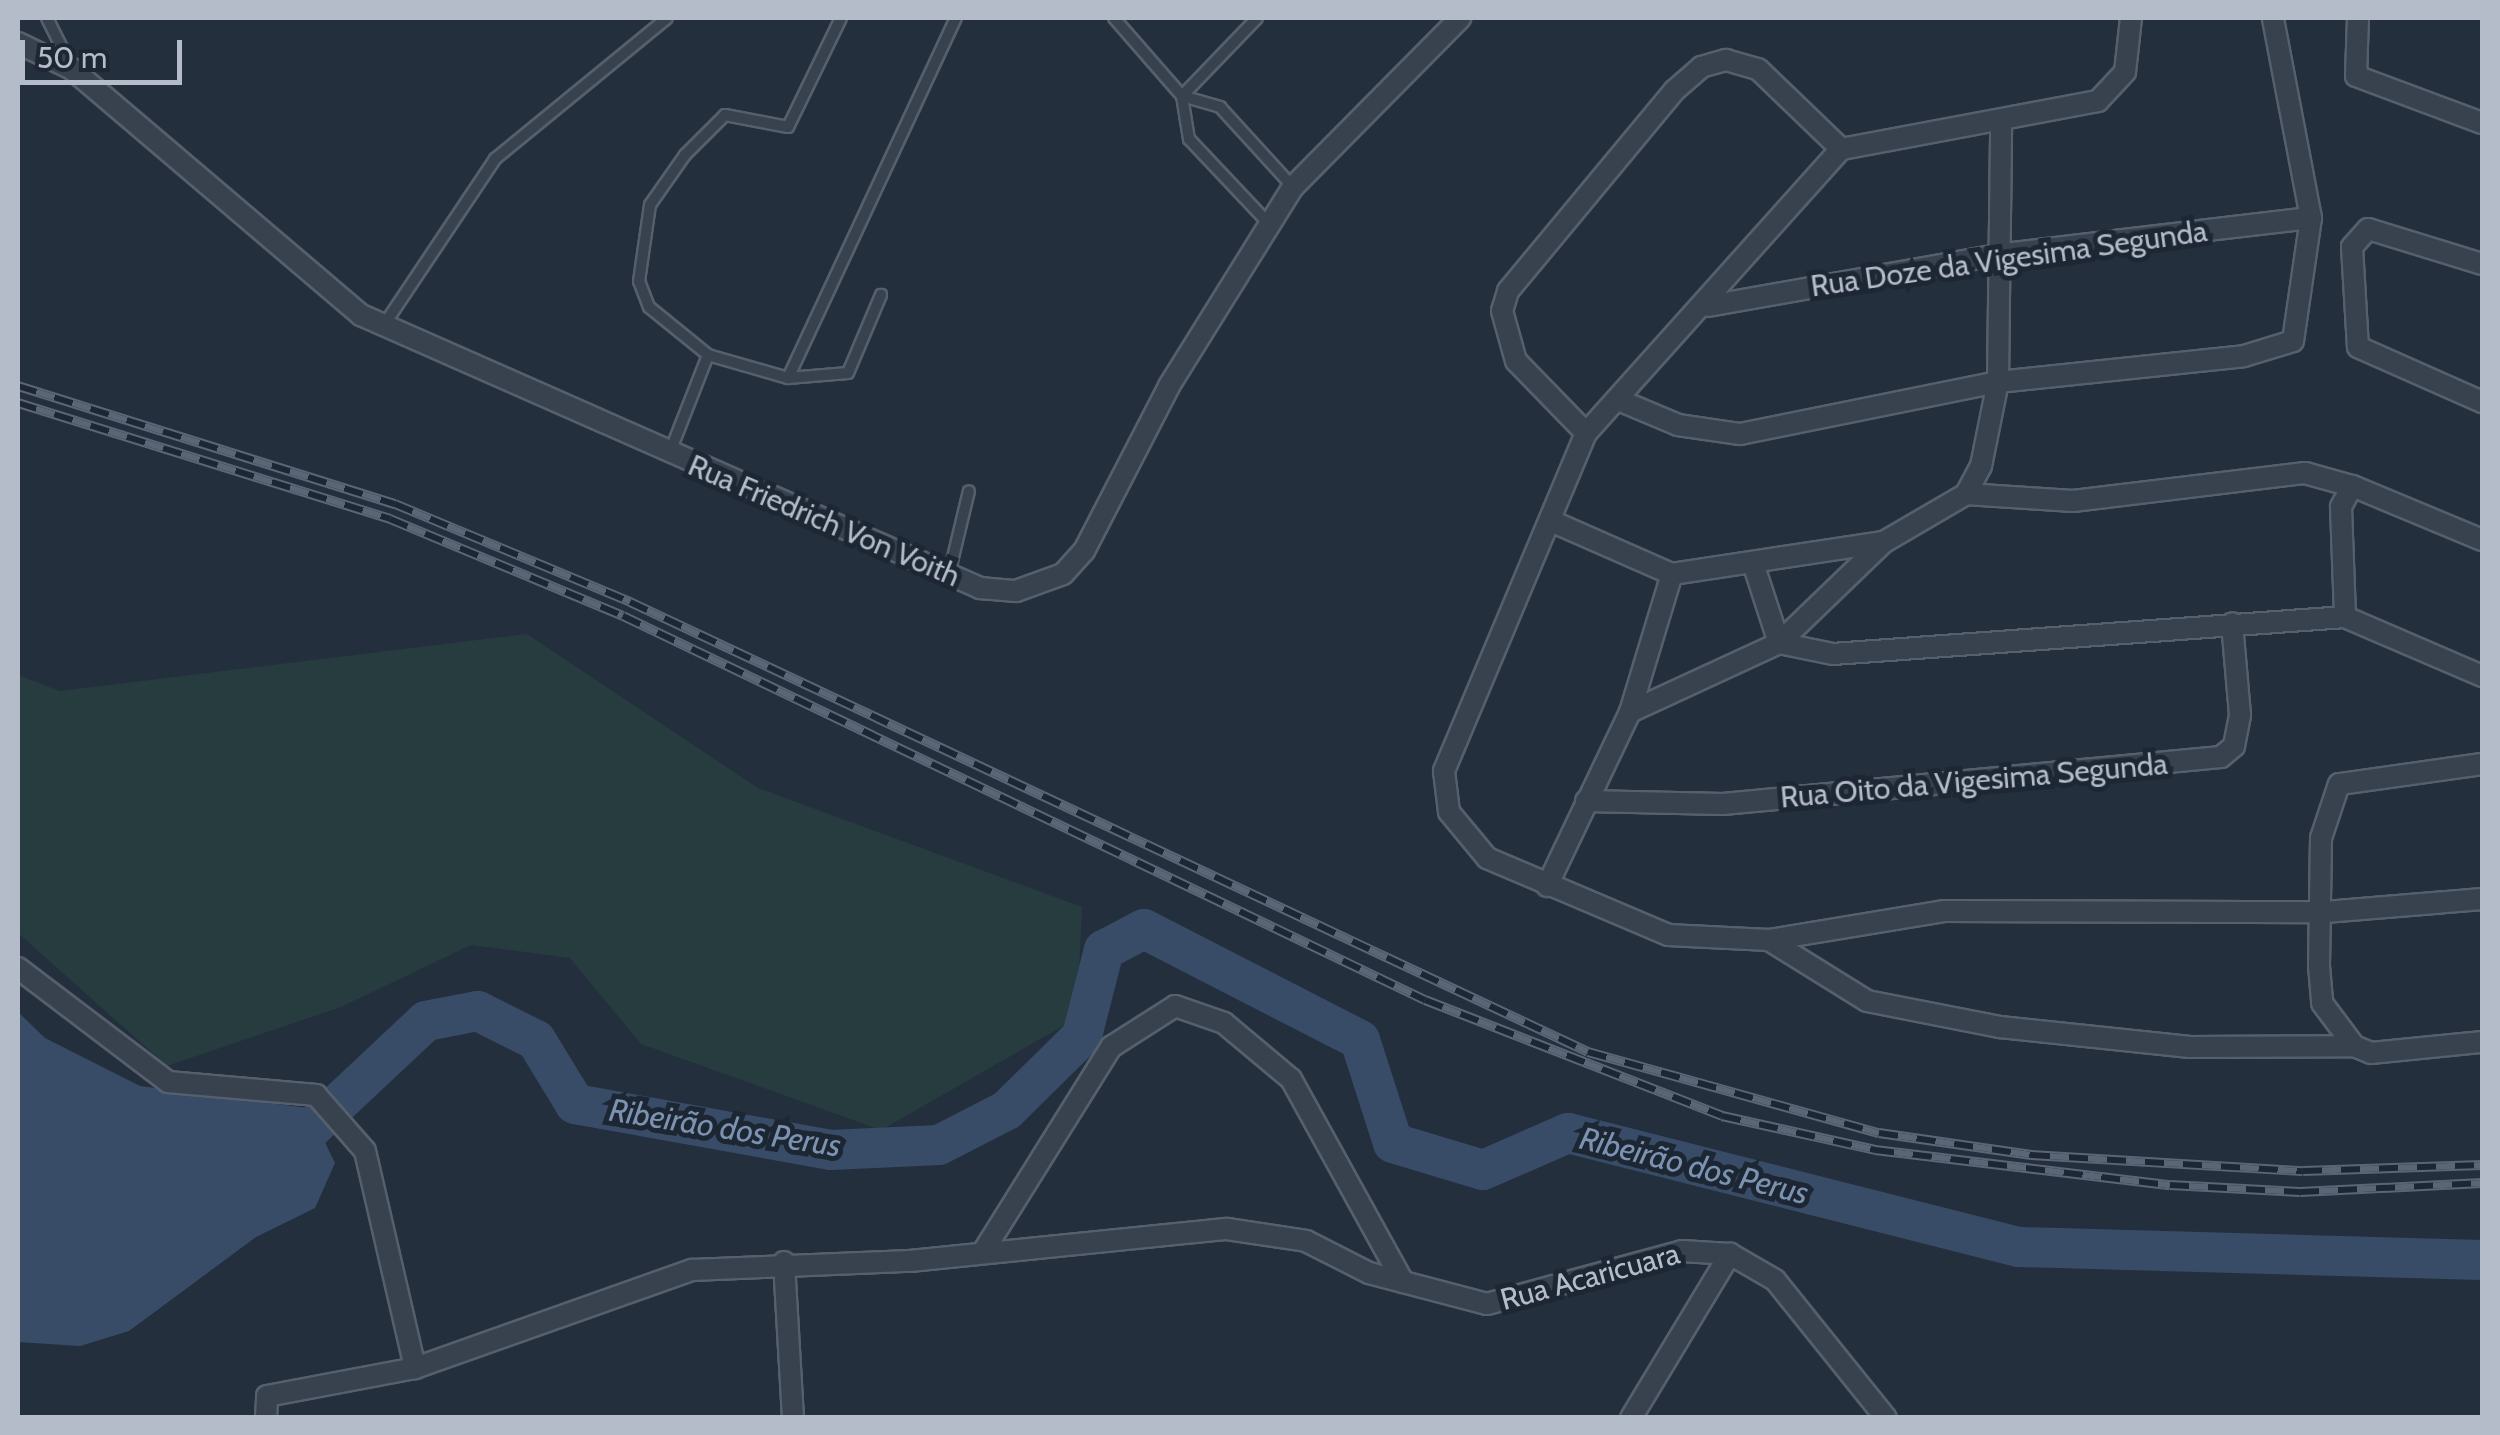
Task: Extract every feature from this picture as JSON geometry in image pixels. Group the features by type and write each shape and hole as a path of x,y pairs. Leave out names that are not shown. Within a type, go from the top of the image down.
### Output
{"street":[{"name":"Rua Friedrich Von Voith","path":"18,43 72,69 384,325 669,454 949,574 1016,591 1064,574 1293,187 1460,18"},
{"path":"2131,18 2124,72 2110,94 2000,123 1841,149 1708,306 1621,401 1586,433 1444,770 1462,838 1547,886 1648,931 1768,940 1944,911 2325,912 2482,899"},
{"path":"1621,401 1678,426 1740,434 1998,382 2278,349 2302,322 2311,218 2273,18"},
{"path":"2358,18 2356,76 2482,123"},
{"path":"1586,433 1516,361 1502,311 1675,90 1700,67 1726,60 1758,69 1841,149"},
{"path":"1630,712 1779,643 1884,542 1966,494 1981,466 1998,382 2004,254 2000,123"},
{"name":"Rua Doze da Vigesima Segunda","path":"1708,306 2004,254 2311,218"},
{"path":"2482,264 2368,229 2352,248 2358,346 2482,402"},
{"path":"1966,494 2073,502 2305,473 2352,486 2482,540"},
{"path":"2345,618 2340,524 2352,486"},
{"path":"1551,521 1672,574 1884,542"},
{"path":"1752,564 1779,643"},
{"path":"1547,886 1630,712 1672,574"},
{"path":"1779,643 1872,656 2232,623 2345,618 2482,676"},
{"name":"Rua Oito da Vigesima Segunda","path":"1586,801 1723,804 2221,757 2234,746 2240,716 2232,623"},
{"path":"2354,1046 2322,1003 2322,838 2339,784 2482,764"},
{"path":"1768,940 1867,1001 2000,1027 2190,1047 2354,1046 2371,1053 2482,1042"},
{"path":"18,968 168,1082 316,1095 364,1151 415,1368"},
{"path":"984,1252 1110,1047 1174,1006 1224,1023 1291,1079 1403,1282"},
{"name":"Rua Acaricuara","path":"266,1418 267,1396 415,1368 649,1279 784,1262 984,1252 1252,1230 1306,1241 1403,1282 1509,1303 1682,1251 1730,1254 1775,1280 1886,1418"},
{"path":"1631,1418 1730,1254"},
{"path":"784,1262 794,1418"}],"lane":[{"path":"48,18 72,69"},
{"path":"384,325 495,159 668,18"},
{"path":"841,18 788,127 725,115 650,205 639,282 649,307 708,355 788,378 848,374 881,295"},
{"path":"788,378 956,18"},
{"path":"1114,18 1182,96 1189,139 1269,224"},
{"path":"1182,96 1258,18"},
{"path":"1182,96 1220,107 1293,187"},
{"path":"669,454 708,355"},
{"path":"949,574 970,491"}],"green space":[{"path":"527,634 758,788 1082,907 1077,1018 881,1130 641,1044 570,958 471,945 341,1007 167,1066 18,933 18,675 60,691"}],"water":[{"path":"18,1012 45,1038 140,1086 308,1108 335,1163 315,1208 256,1237 129,1331 80,1346 18,1342"}],"waterway":[{"name":"Ribeirão dos Perus","path":"267,1133 312,1128 426,1021 478,1011 536,1040 575,1104 831,1150 939,1145 1007,1110 1082,1036 1104,950 1144,929 1360,1040 1393,1143 1483,1170 1568,1133 2019,1247 2482,1260"}],"railway":[{"path":"18,386 395,504 630,602 1588,1052 1879,1133 2031,1155 2303,1171 2482,1165"},
{"path":"18,403 390,519 623,616 1425,1000 1722,1116 1875,1150 2170,1185 2300,1192 2482,1183"}]}
